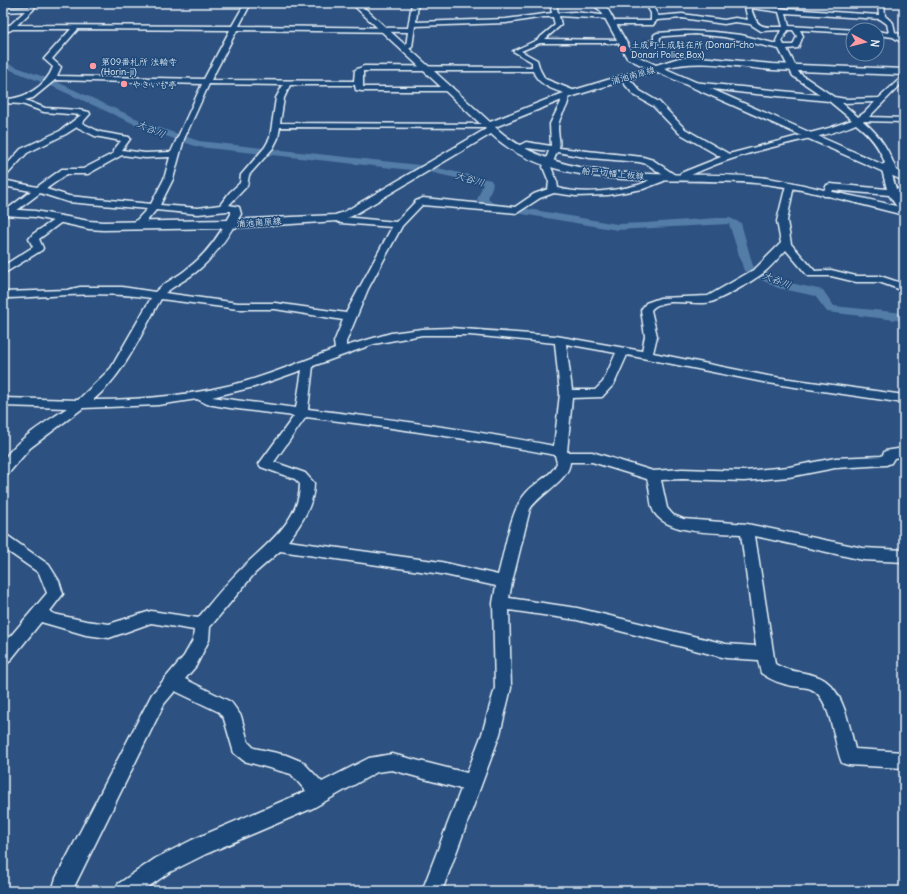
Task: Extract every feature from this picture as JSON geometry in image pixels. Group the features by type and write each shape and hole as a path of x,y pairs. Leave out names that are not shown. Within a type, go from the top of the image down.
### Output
{"main road":[{"name":"船戸切幡上板線","path":"355,3 491,128 516,149 548,163 599,174 741,178 790,185 904,212"},
{"path":"595,3 600,5 630,56 904,178"},
{"name":"浦池南原線","path":"6,212 35,214 89,225 230,224 337,218 348,214 487,132 491,128 568,94 678,62 700,60 790,68 904,72"}],"street":[{"path":"3,34 30,10 34,3"},
{"path":"137,225 148,216 155,207 170,173 174,154 180,139 205,82 248,3"},
{"path":"405,49 409,47 415,3"},
{"path":"553,3 556,15 555,21 558,25 539,40 516,51 535,61 535,69 538,78 543,83 568,94 554,125 556,141 547,167 553,182 553,190"},
{"path":"648,3 654,20 664,34"},
{"path":"728,3 882,17 890,22 892,33 904,42"},
{"path":"881,3 882,17"},
{"path":"747,4 752,22"},
{"path":"781,9 786,23 779,39 780,46 793,75 829,98 857,120 880,143 904,212"},
{"path":"3,10 30,10"},
{"path":"3,27 384,30 506,21 535,16 556,15 609,20 654,20 682,16 724,22 735,20 752,22 761,29 845,31"},
{"path":"15,101 30,96 49,80 57,68 48,59 49,57 76,27"},
{"path":"650,42 657,42 657,35 692,32 734,36 770,45 796,47 800,36 796,29"},
{"path":"885,34 904,36"},
{"path":"539,40 552,42 622,42"},
{"path":"770,45 790,68"},
{"path":"449,89 362,89 359,88 358,83 359,70 364,68 424,67 535,69"},
{"path":"857,120 882,100 904,77"},
{"path":"624,78 637,93 656,104 682,131 730,158"},
{"path":"49,80 358,83"},
{"path":"3,183 40,190 68,199 198,211 214,210 224,206 233,194 244,184 245,175 265,153 274,138 280,98 287,83"},
{"path":"692,84 846,101 882,100"},
{"path":"3,101 15,101 44,110 79,112 86,114 77,124 64,134 25,151 3,174"},
{"path":"685,177 684,175 697,169 730,158 857,120 904,120"},
{"path":"77,124 98,134 126,139 117,148 117,151 136,156 174,154"},
{"path":"275,125 491,128"},
{"path":"342,350 340,342 350,317 398,225 419,203 423,201 517,210 537,196 553,190 562,194 608,192 649,186 666,177 657,166 640,159 554,150 526,145 516,149"},
{"path":"6,212 40,190 65,171 85,172 121,152"},
{"path":"790,185 782,221 786,244 812,274 832,273 856,279 880,278 904,288"},
{"path":"827,194 830,187 897,192"},
{"path":"3,471 24,444 82,403 108,379 136,336 158,295 198,266 230,224 236,214 236,209 224,206"},
{"path":"337,218 341,220 398,225"},
{"path":"3,270 38,248 34,239 36,236 60,219"},
{"path":"647,356 651,336 646,310 650,305 660,301 678,299 708,300 758,272 786,244"},
{"path":"3,295 67,292 94,289 137,291 238,306 274,306 350,317"},
{"path":"3,402 82,403 170,400 200,396 250,384 342,350 389,337 438,331 524,335 560,340 787,383 866,392 904,399"},
{"path":"432,891 491,734 503,688 501,603 504,582 523,508 531,496 559,474 564,463 562,454 566,394 560,340"},
{"path":"566,394 598,394 608,384 623,351"},
{"path":"62,891 63,885 158,699 190,660 200,640 202,625 226,594 276,545 300,512 308,493 307,483 300,476 266,464 300,418 308,371 307,363"},
{"path":"200,396 207,400 230,404 382,422 500,440 562,454 592,457 609,461 652,476 682,474 744,476 789,472 835,463 886,460 890,454 904,452"},
{"path":"652,476 655,481 660,510 668,519 683,524 747,529 863,554 904,556"},
{"path":"747,529 767,668 777,676 818,683 827,691 842,732 848,758 904,760"},
{"path":"3,540 44,568 51,581 55,594 3,657"},
{"path":"276,545 441,568 504,582"},
{"path":"501,603 577,614 726,651 764,653"},
{"path":"39,612 50,619 86,628 109,631 151,617 202,625"},
{"path":"172,681 225,707 232,716 240,747 250,755 286,763 297,768 320,793"},
{"path":"125,891 163,865 306,802 375,764 392,762 473,783"}],"waterway":[{"path":"778,3 781,10"},
{"name":"大谷川","path":"3,64 52,83 148,127 173,137 198,144 429,169 487,182 488,184 482,200 490,206 617,227 645,227 730,221 735,223 748,268 782,285 819,293 831,309 904,317"}],"place":[{"name":"土成町土成駐在所 (Donari-cho Donari Police Box)","path":"623,49"},
{"name":"第09番札所 法輪寺 (Horin-ji)","path":"93,66"},
{"name":"やきいも亭","path":"124,84"}]}
